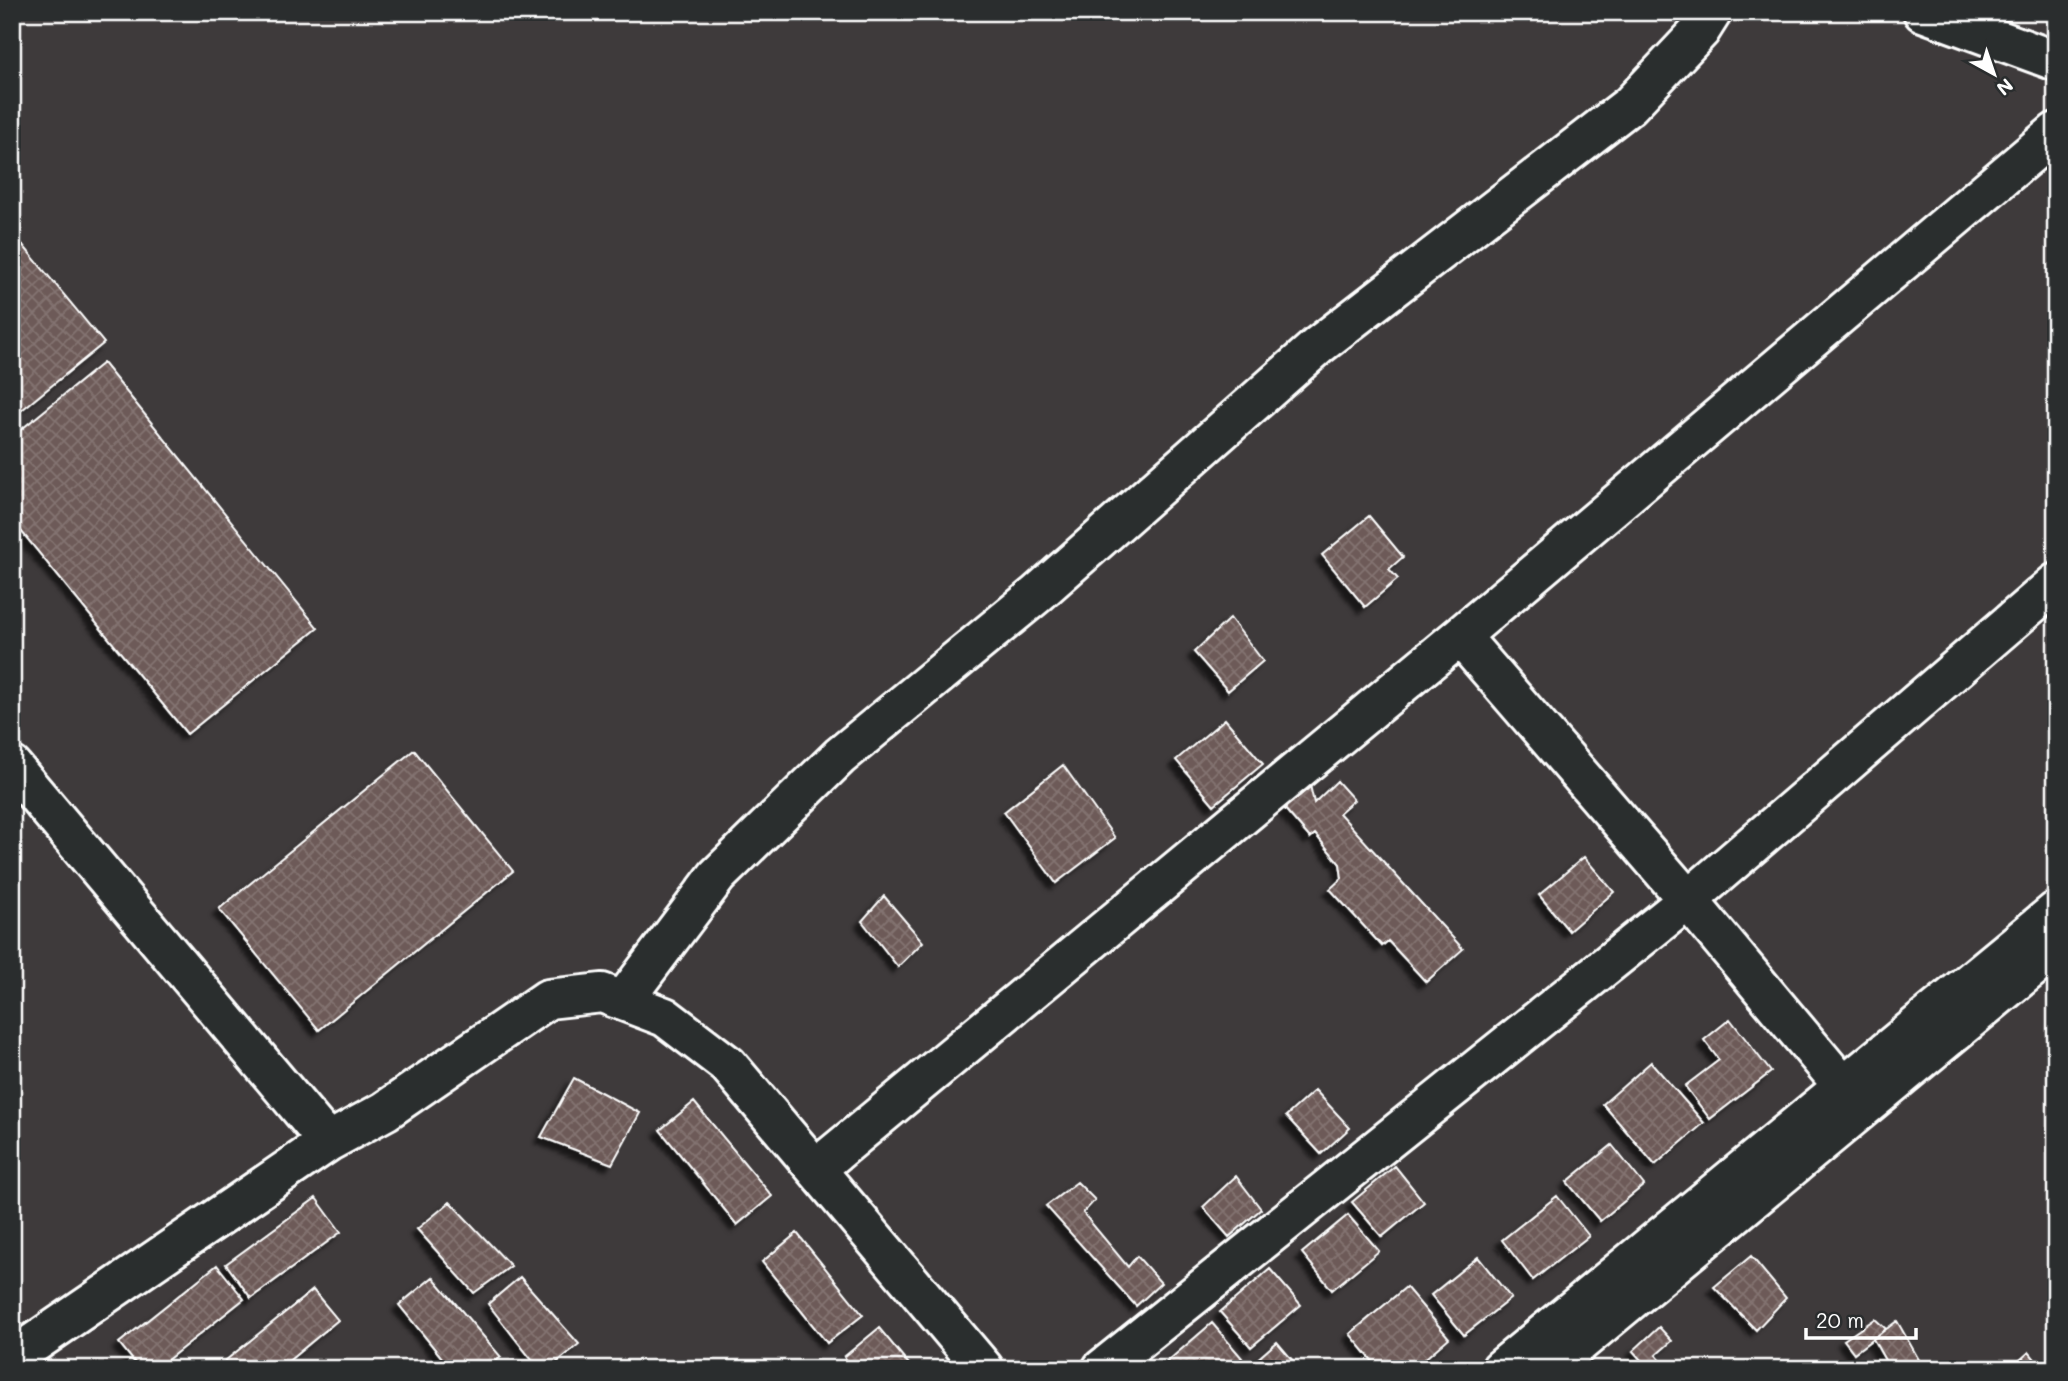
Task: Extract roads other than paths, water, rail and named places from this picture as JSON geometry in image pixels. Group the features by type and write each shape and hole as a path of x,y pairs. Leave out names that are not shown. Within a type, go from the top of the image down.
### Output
{"street":[{"path":"623,1001 717,876 840,756 1036,595 1319,345 1630,105 1700,31 1712,12"},
{"path":"1923,12 1967,20 2056,61"},
{"path":"817,1168 1460,636 2056,132"},
{"path":"1102,1369 1688,900 2056,583"},
{"path":"1460,636 1688,900 1844,1087"},
{"path":"12,766 328,1142"},
{"path":"1501,1369 2056,911"},
{"path":"1548,1369 2056,948"},
{"path":"12,1358 328,1142 385,1111 548,999 602,993 665,1017 727,1065 817,1168 984,1369"}]}
